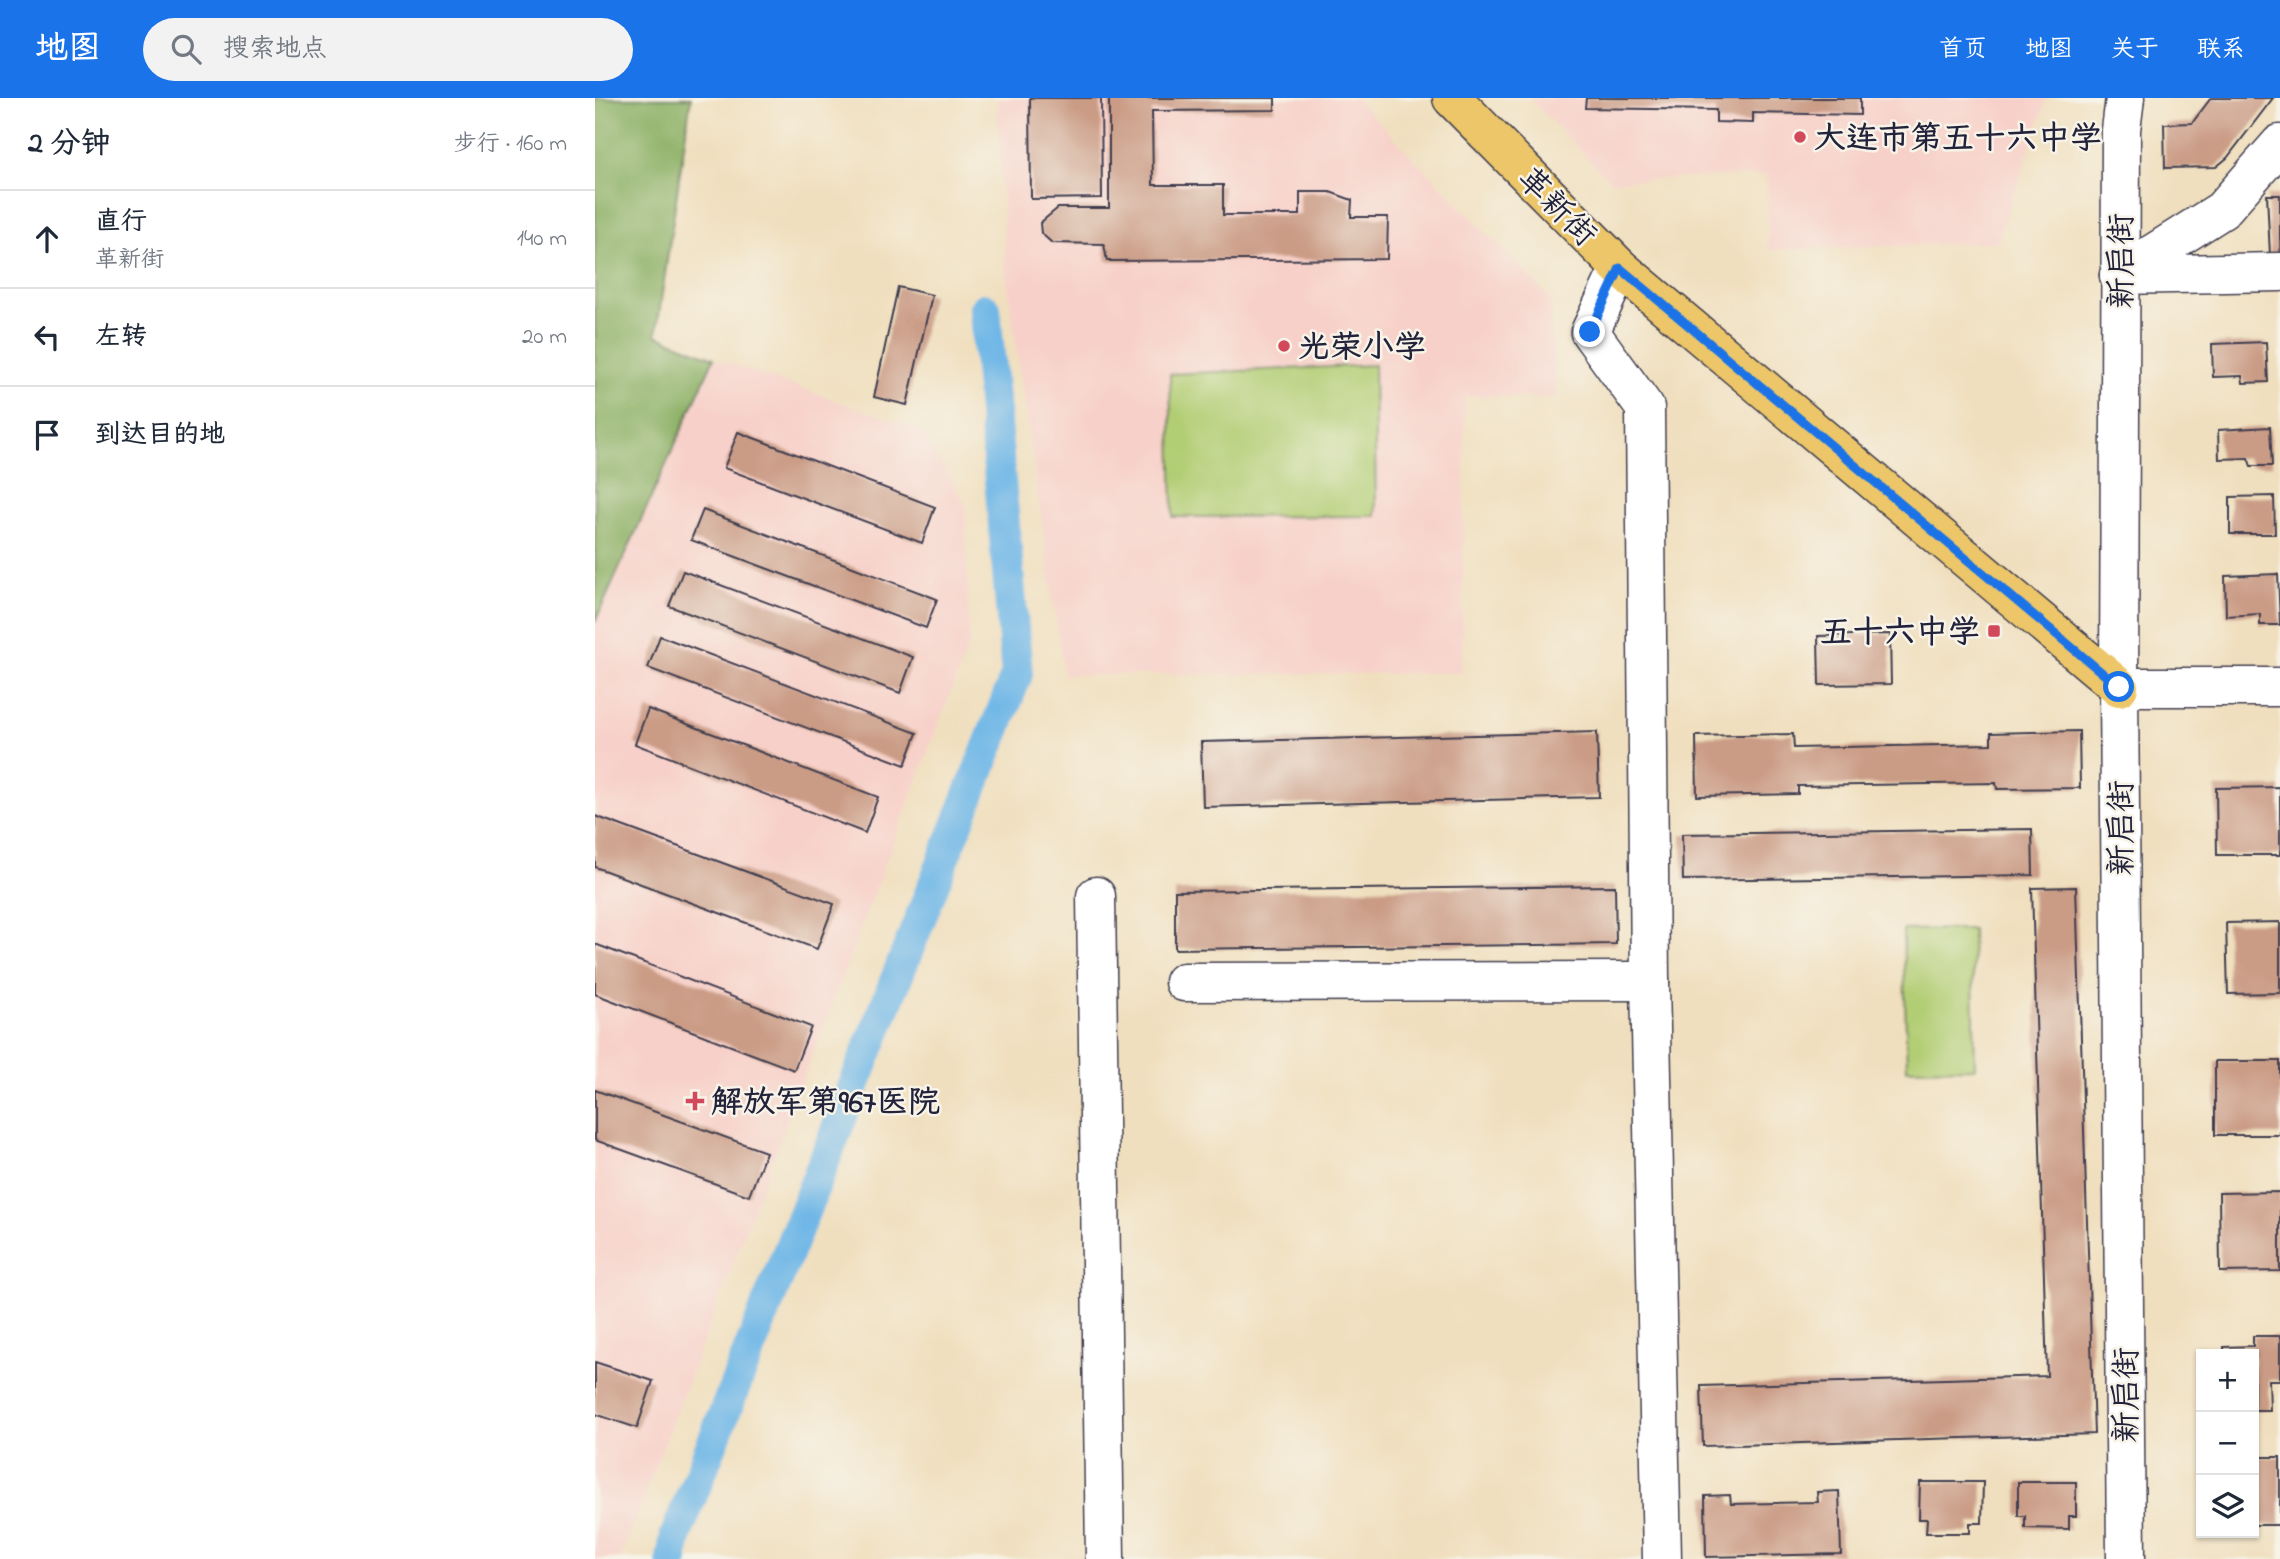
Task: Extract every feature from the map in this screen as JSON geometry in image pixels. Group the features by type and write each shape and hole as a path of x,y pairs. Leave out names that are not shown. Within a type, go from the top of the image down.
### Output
{"main road":[{"name":"革新街","path":"1452,98 1620,268 2119,687"}],"street":[{"name":"新启街","path":"2125,98 2121,130 2119,275 2119,687 2126,1559"},
{"path":"2119,275 2222,210 2280,144"},
{"path":"1620,268 1590,332 1645,408 1650,981 1662,1559"},
{"path":"2119,275 2280,272"},
{"path":"2119,687 2280,687"},
{"path":"1096,896 1105,1559"},
{"path":"1184,982 1650,981"}],"shaded area":[{"name":"光荣小学","path":"997,98 1355,98 1549,297 1556,398 1465,396 1462,673 1064,675 1006,277"},
{"name":"大连市第五十六中学","path":"1529,98 2047,98 1997,242 1768,250 1767,175 1610,181"},
{"name":"解放军第967医院","path":"714,358 921,430 966,504 969,644 620,1559 595,1559 595,575"}],"green space":[{"path":"595,98 691,98 656,335 714,358 595,622"},
{"path":"1374,365 1376,516 1173,517 1170,374"},
{"path":"1972,929 1975,1068 1907,1069 1903,930"}],"building":[{"path":"1030,98 1101,98 1102,198 1031,199"},
{"path":"1109,98 1275,98 1275,110 1152,111 1153,185 1223,185 1223,215 1300,215 1300,192 1330,192 1352,200 1351,217 1388,217 1387,259 1107,261 1104,244 1052,243 1041,233 1040,223 1058,208 1109,208"},
{"path":"1586,98 1860,98 1860,115 1753,113 1753,123 1716,122 1716,110 1585,108"},
{"path":"2211,98 2273,98 2227,158 2216,167 2165,168 2164,124 2192,123"},
{"path":"2267,195 2280,195 2280,255 2270,255"},
{"path":"898,287 932,295 907,405 874,397"},
{"path":"2266,342 2268,382 2243,383 2242,376 2213,377 2212,344"},
{"path":"2270,427 2272,466 2251,466 2248,458 2219,459 2218,430"},
{"path":"738,432 935,507 922,543 724,468"},
{"path":"2274,496 2275,534 2230,534 2230,497"},
{"path":"703,510 937,599 926,628 691,540"},
{"path":"683,571 913,657 900,693 669,606"},
{"path":"2278,574 2280,625 2260,625 2260,614 2226,616 2225,576"},
{"path":"1890,634 1891,684 1819,685 1818,636"},
{"path":"660,636 917,733 905,765 648,668"},
{"path":"648,709 878,797 865,833 635,744"},
{"path":"2079,731 2080,788 1997,789 1996,783 1798,786 1798,794 1697,796 1696,736 1793,734 1794,748 1991,744 1991,733"},
{"path":"1597,732 1599,797 1203,807 1201,742"},
{"path":"2280,787 2280,855 2217,855 2216,788"},
{"path":"595,816 834,904 817,949 595,867"},
{"path":"2032,829 2033,875 1683,880 1682,834"},
{"path":"1615,886 1616,944 1175,949 1175,891"},
{"path":"2076,887 2094,1434 1703,1446 1701,1386 2047,1376 2032,888"},
{"path":"2280,922 2280,993 2228,994 2226,923"},
{"path":"595,944 811,1027 794,1070 595,994"},
{"path":"2215,1061 2280,1061 2280,1135 2215,1135"},
{"path":"595,1090 766,1152 749,1196 595,1140"},
{"path":"2280,1192 2280,1271 2220,1272 2219,1193"},
{"path":"2253,1336 2280,1336 2280,1380 2269,1380 2270,1410 2259,1410 2259,1349 2224,1349 2253,1346"},
{"path":"595,1362 653,1381 637,1428 595,1414"},
{"path":"2259,1457 2280,1457 2280,1525 2259,1525"},
{"path":"1920,1482 1983,1482 1982,1523 1970,1523 1970,1533 1926,1533 1927,1519 1919,1519"},
{"path":"2018,1482 2076,1482 2076,1516 2069,1516 2069,1529 2025,1528 2025,1516 2018,1516"},
{"path":"1839,1491 1841,1554 1706,1557 1705,1496 1730,1495 1731,1504 1818,1502 1817,1492"}],"waterway":[{"path":"672,1559 676,1535 1017,674 985,309"}],"place":[{"name":"大连市第五十六中学","path":"1800,137"},
{"name":"光荣小学","path":"1284,346"},
{"name":"五十六中学","path":"1994,631"},
{"name":"解放军第967医院","path":"695,1101"}],"route":[{"path":"1590,332 1620,268 2119,687"}]}
